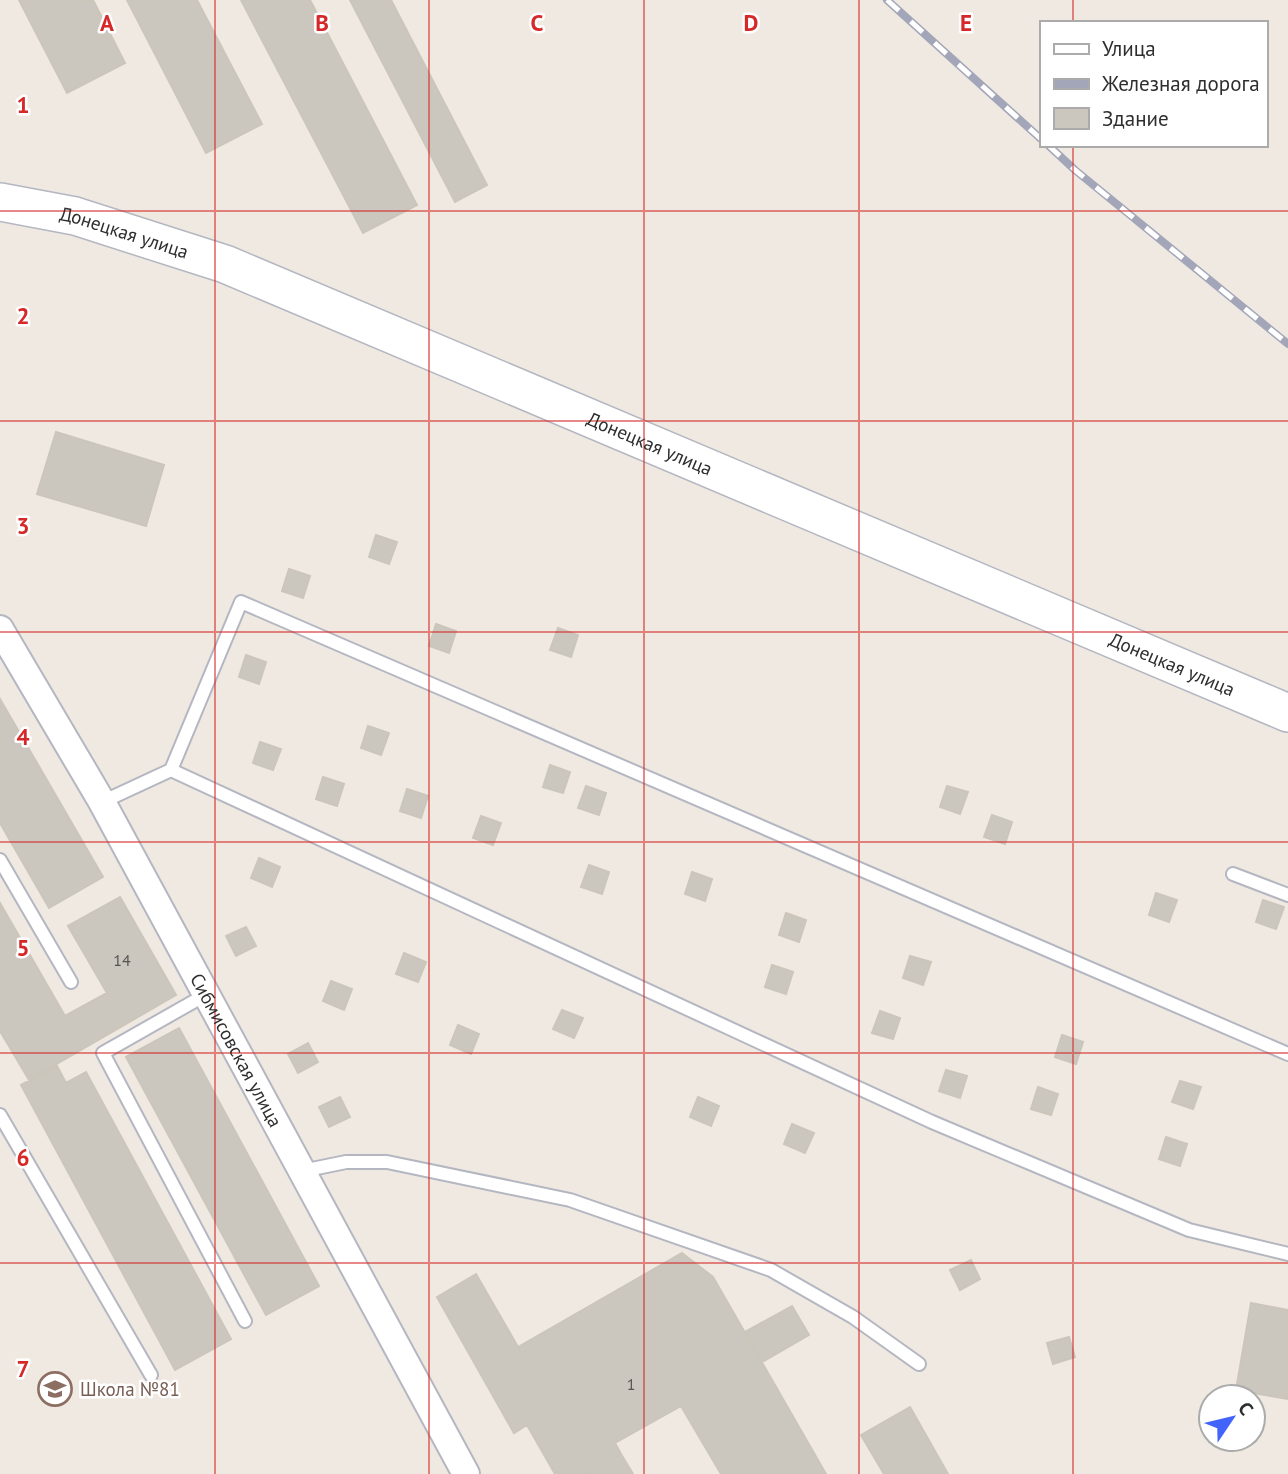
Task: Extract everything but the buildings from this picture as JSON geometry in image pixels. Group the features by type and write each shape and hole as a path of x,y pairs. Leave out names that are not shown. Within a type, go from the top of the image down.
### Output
{"main road":[{"name":"Донецкая улица","path":"0,202 75,216 225,264 1288,713"}],"street":[{"name":"Сибмисовская улица","path":"0,629 102,803 466,1474"}],"lane":[{"path":"102,803 171,770 241,601 1288,1054"},
{"path":"171,770 932,1122 1189,1230 1288,1254"},
{"path":"0,860 71,982"},
{"path":"1233,874 1288,895"},
{"path":"207,994 103,1053 245,1321"},
{"path":"0,1115 151,1375"},
{"path":"302,1171 346,1162 387,1162 570,1200 771,1270 853,1317 919,1364"}],"railway":[{"path":"887,0 1040,138"},
{"path":"1050,147 1288,344"}],"place":[{"name":"Школа №81","path":"55,1389"}]}
